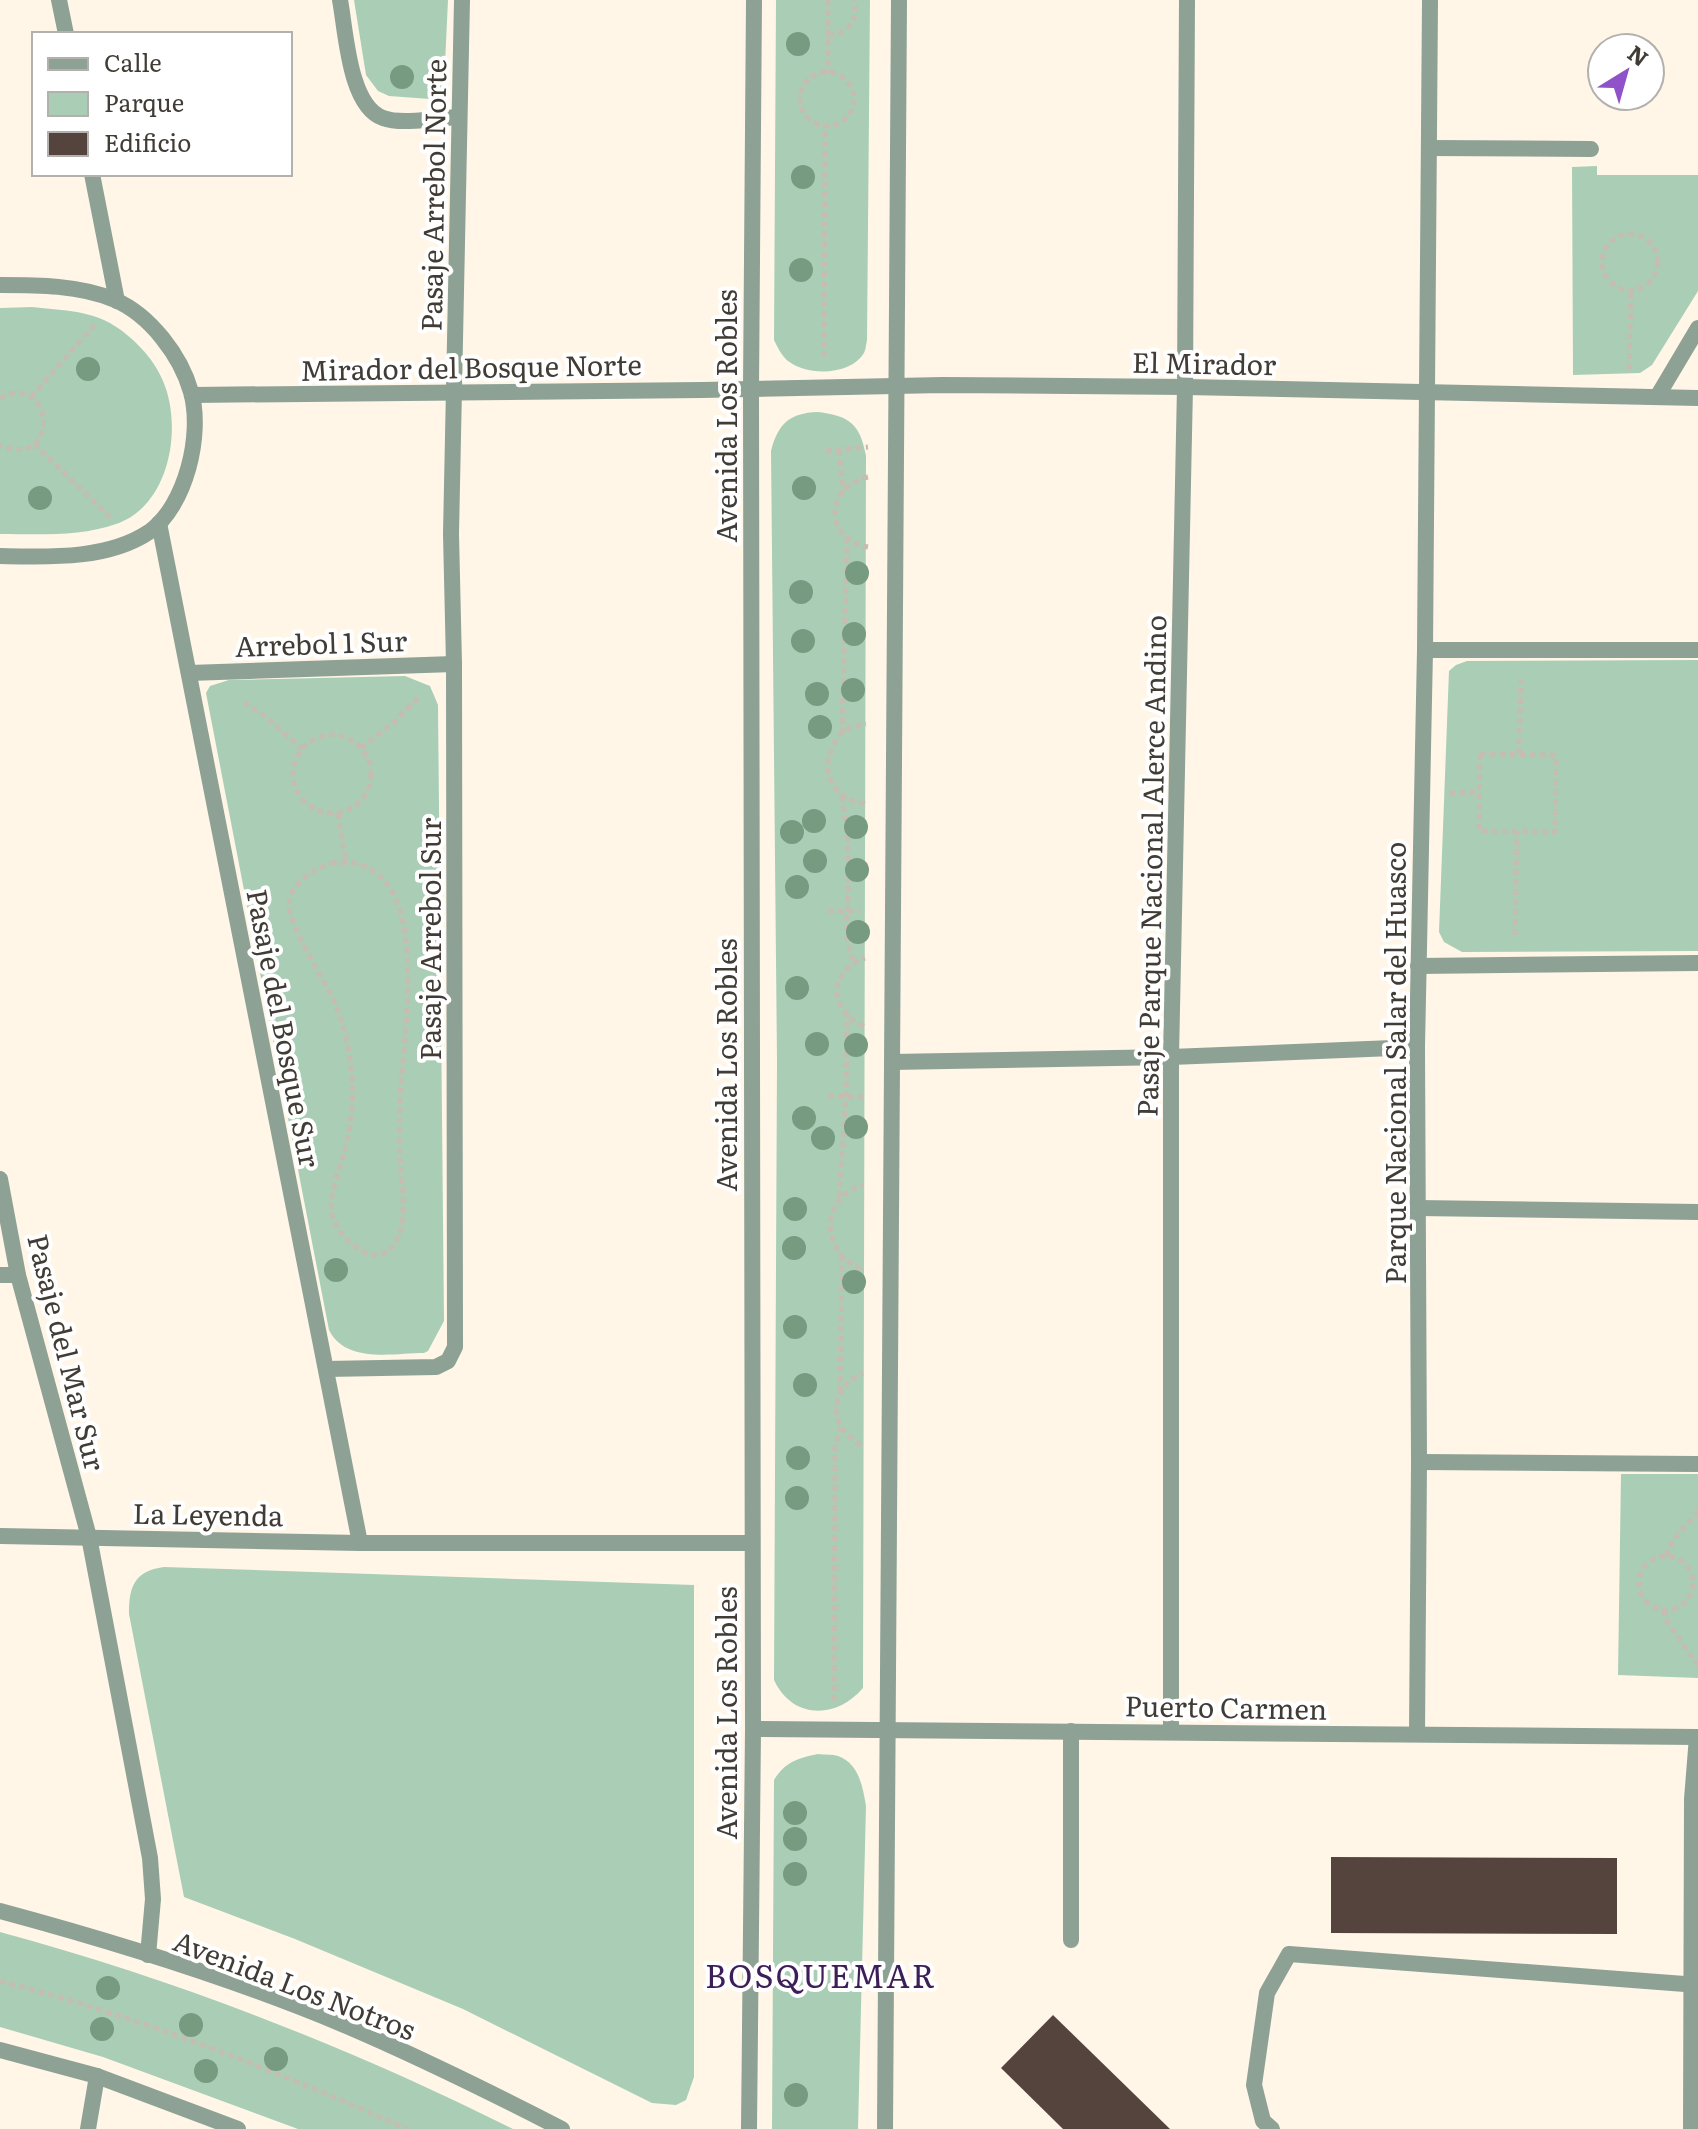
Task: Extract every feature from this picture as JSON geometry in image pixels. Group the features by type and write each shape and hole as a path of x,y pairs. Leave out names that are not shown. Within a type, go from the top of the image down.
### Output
{"street":[{"path":"59,0 66,32"},
{"path":"340,0 358,95 370,111 385,119 458,117"},
{"name":"Pasaje Arrebol Norte","path":"456,392 462,0"},
{"name":"Avenida Los Robles","path":"749,2129 753,1729 751,389 754,0"},
{"path":"885,2129 899,0"},
{"name":"Pasaje Parque Nacional Alerce Andino","path":"1171,1732 1171,1057 1185,387 1187,0"},
{"name":"Parque Nacional Salar del Huasco","path":"1417,1734 1417,1047 1425,650 1430,0"},
{"path":"1429,148 1591,149"},
{"path":"92,176 117,301"},
{"path":"0,285 64,288 117,301 144,320 167,345 182,368 192,395 194,417 190,463 177,500 159,523 134,539 94,552 59,556 0,556"},
{"path":"1657,397 1698,328"},
{"name":"El Mirador","path":"751,389 897,385 1185,387 1698,398"},
{"name":"Mirador del Bosque Norte","path":"192,395 751,389"},
{"name":"Pasaje Arrebol Sur","path":"326,1369 436,1367 448,1361 455,1347 451,534 456,392"},
{"name":"Pasaje del Bosque Sur","path":"159,523 360,1543"},
{"path":"1425,650 1698,650"},
{"name":"Arrebol 1 Sur","path":"189,673 454,664"},
{"path":"1418,966 1698,963"},
{"path":"892,1062 1171,1057 1417,1047"},
{"name":"Pasaje del Mar Sur","path":"0,1179 18,1275 89,1537"},
{"path":"1418,1208 1698,1212"},
{"path":"0,1275 18,1275"},
{"path":"1419,1462 1698,1464"},
{"name":"La Leyenda","path":"0,1536 360,1543 751,1543"},
{"path":"89,1537 150,1858 153,1899 148,1955"},
{"name":"Puerto Carmen","path":"753,1729 1698,1737"},
{"path":"1071,1731 1071,1940"},
{"path":"1691,2129 1695,1985 1692,1799 1698,1737"},
{"name":"Avenida Los Notros","path":"0,1911 214,1976 340,2024 465,2080 562,2129"},
{"path":"1272,2129 1263,2121 1254,2085 1267,1993 1289,1954 1695,1985"},
{"path":"0,2050 97,2076 238,2129"},
{"path":"88,2129 97,2076"}],"path":[{"path":"828,0 828,73"},
{"path":"828,35 842,32 851,25 856,15 854,0"},
{"path":"828,73 845,79 852,89 854,101 842,121 825,126 809,119 802,110 800,98 811,78 828,73"},
{"path":"824,387 825,126"},
{"path":"1635,234 1653,244 1659,264 1650,283 1631,290 1620,289 1611,283 1602,265 1607,245 1615,238 1635,234"},
{"path":"1628,396 1631,290"},
{"path":"31,397 117,301"},
{"path":"0,398 14,393 31,397 42,409 45,424 40,439 34,444 17,450 0,445"},
{"path":"34,444 134,539"},
{"path":"826,451 897,445"},
{"path":"839,450 843,492"},
{"path":"896,471 862,478 843,492 835,505 839,529 847,539 861,546 896,553"},
{"path":"842,734 847,539"},
{"path":"1519,754 1522,650"},
{"path":"361,748 393,723 454,664"},
{"path":"241,701 266,717 302,749"},
{"path":"894,808 861,804 841,795 833,787 827,766 833,744 842,734 857,726 895,720"},
{"path":"331,736 353,741 361,748 371,769 367,793 350,809 338,813 316,810 299,793 294,771 302,749 320,737 331,736"},
{"path":"1480,754 1556,755 1555,832 1517,832 1479,831 1480,754"},
{"path":"841,795 846,822 845,935 854,962"},
{"path":"338,813 346,862"},
{"path":"1514,966 1517,832"},
{"path":"346,862 359,863 379,876 397,901 408,976 401,1075 400,1156 404,1218 392,1245 376,1256 366,1254 344,1236 331,1212 331,1189 344,1151 353,1098 349,1053 337,1008 312,956 292,925 289,904 298,884 315,869 346,862"},
{"path":"828,911 860,911"},
{"path":"892,1035 857,1023 841,1008 836,991 841,977 854,962 893,950"},
{"path":"840,1392 842,1257 832,1234 834,1205 839,1197 846,1096 847,1014"},
{"path":"839,1197 860,1185 891,1179"},
{"path":"842,1257 859,1269 891,1276"},
{"path":"833,1729 835,1446 841,1427"},
{"path":"1666,1556 1684,1563 1692,1582 1687,1600 1676,1608 1664,1610 1645,1601 1639,1581 1647,1564 1666,1556 1673,1540 1698,1512"},
{"path":"1664,1610 1666,1620 1698,1665"},
{"path":"0,1981 56,1995 227,2054 407,2129"}],"green space":[{"path":"354,0 448,0 444,85 430,99 389,96 378,91 366,75"},
{"path":"776,0 870,0 867,340 864,353 857,361 839,370 817,371 796,366 783,356 774,340"},
{"path":"1597,166 1597,175 1698,175 1698,291 1652,365 1640,373 1573,375 1572,167"},
{"path":"32,307 82,313 110,323 141,348 163,381 172,420 167,463 149,501 134,515 116,524 73,533 0,534 0,308"},
{"path":"818,412 838,416 851,423 860,436 866,456 863,1688 840,1706 815,1711 792,1702 774,1680 777,1062 771,451 777,434 786,422 799,415"},
{"path":"1698,660 1698,951 1462,952 1444,942 1439,932 1449,671 1467,661"},
{"path":"405,676 430,686 438,705 444,1321 428,1351 385,1355 347,1348 329,1330 206,693 210,686 229,680"},
{"path":"1621,1474 1698,1474 1698,1678 1618,1675"},
{"path":"164,1567 694,1585 694,2077 686,2100 676,2105 652,2103 463,2009 184,1897 129,1614 135,1582 146,1572"},
{"path":"818,1754 838,1756 851,1764 859,1777 866,1806 858,2129 772,2129 774,1780 793,1762"},
{"path":"0,1932 132,1972 261,2018 389,2070 513,2129 298,2129 103,2057 0,2027"}],"building":[{"path":"1331,1857 1617,1858 1617,1934 1331,1933"},
{"path":"1053,2015 1170,2129 1063,2129 1001,2068"}],"district":[{"name":"BOSQUEMAR","path":"821,1974"}]}
